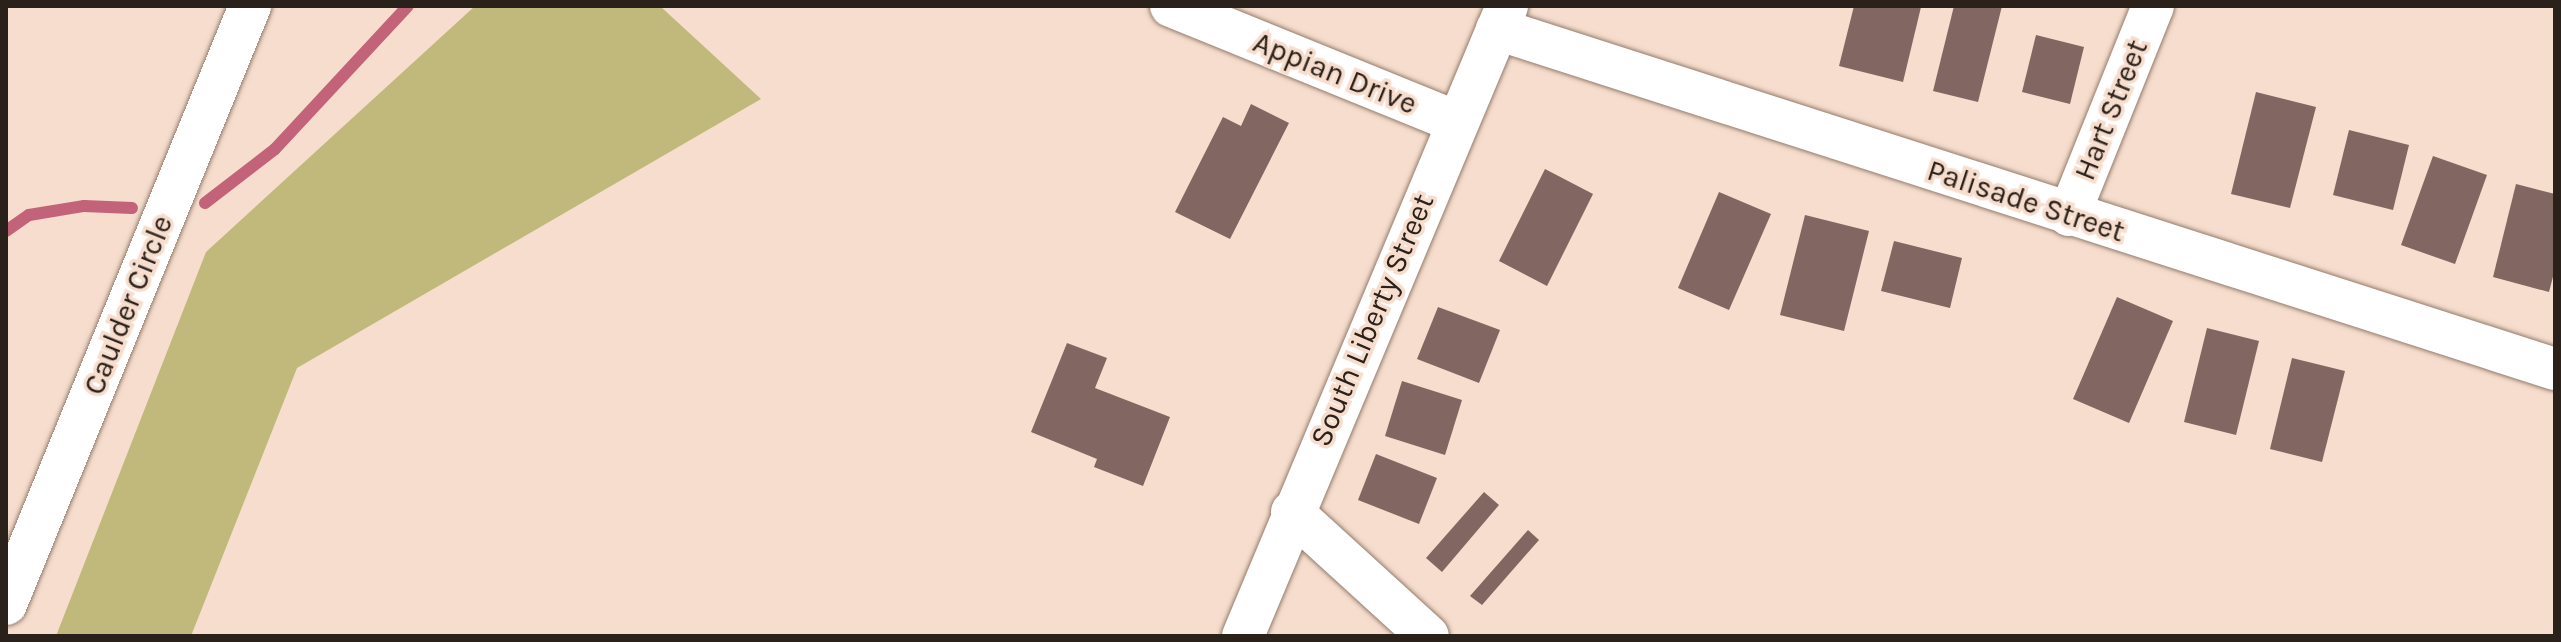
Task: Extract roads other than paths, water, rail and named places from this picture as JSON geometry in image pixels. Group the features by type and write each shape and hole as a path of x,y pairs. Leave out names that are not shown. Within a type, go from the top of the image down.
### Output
{"street":[{"name":"Caulder Circle","path":"6,604 250,6"},
{"name":"Appian Drive","path":"1171,6 1454,121"},
{"name":"Hart Street","path":"2069,215 2153,6"},
{"name":"South Liberty Street","path":"1243,636 1454,121 1502,18"},
{"name":"Palisade Street","path":"1502,18 2069,215 2555,369"},
{"path":"1292,512 1428,636"}],"waterway":[{"path":"205,203 275,149 408,6"},
{"path":"6,231 29,215 84,206 132,208"}]}
